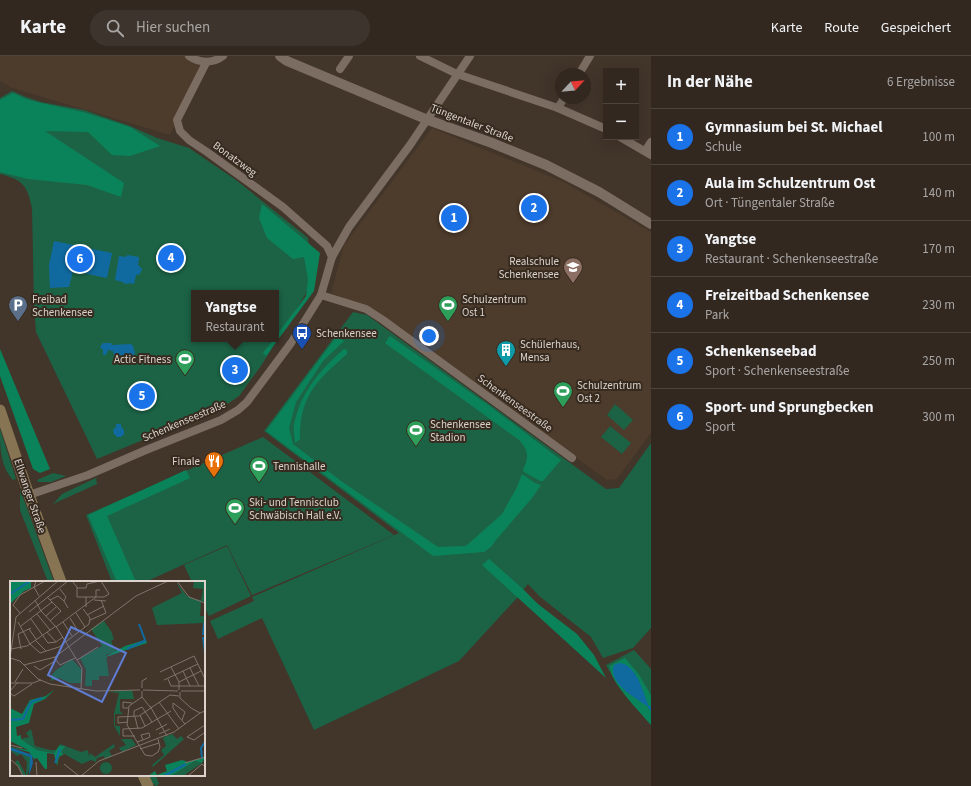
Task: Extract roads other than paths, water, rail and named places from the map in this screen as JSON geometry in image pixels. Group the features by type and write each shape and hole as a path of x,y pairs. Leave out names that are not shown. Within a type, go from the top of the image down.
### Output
{"main road":[{"name":"Ellwanger Straße","path":"0,410 61,581"},
{"path":"143,776 148,786"}],"street":[{"path":"189,56 193,59 206,63 223,56"},
{"name":"Tüngentaler Straße","path":"280,56 428,120 492,143 546,165 599,192 651,224"},
{"path":"340,69 348,56"},
{"path":"420,56 458,74 558,108 603,128"},
{"name":"Schenkenseestraße","path":"29,495 88,476 146,450 221,420 238,410 247,402 292,343 321,295 332,257 349,227 428,120 470,56"},
{"path":"583,68 590,56"},
{"name":"Bonatzweg","path":"206,63 177,120 180,131 189,140 283,207 327,246 332,257"},
{"path":"558,108 560,104"},
{"path":"625,140 648,153 651,142"},
{"name":"Schenkenseestraße","path":"321,295 366,309 572,458"}],"water":[{"path":"54,241 112,253 107,278 73,271 69,287 50,288 49,265"},
{"path":"127,255 139,257 138,265 142,269 140,274 136,275 134,284 123,283 115,280 119,256 126,257"},
{"path":"103,343 111,343 112,345 131,344 135,353 133,356 129,357 124,355 114,355 113,351 108,350 106,355 103,355 103,350 100,347"},
{"path":"116,424 121,424 121,427 124,430 124,434 121,437 117,437 114,434 113,430 116,427"},
{"path":"619,663 630,668 635,673 649,707 624,690 619,684 613,672 614,665"}],"place":[{"name":"Aula im Schulzentrum Ost","path":"534,208"},
{"name":"Gymnasium bei St. Michael","path":"454,218"},
{"name":"Freizeitbad Schenkensee","path":"171,258"},
{"name":"Sport- und Sprungbecken","path":"80,259"},
{"name":"Realschule Schenkensee","path":"573,284"},
{"name":"Freibad Schenkensee","path":"18,322"},
{"name":"Schulzentrum Ost 1","path":"448,322"},
{"name":"Schenkensee","path":"302,350"},
{"name":"Schülerhaus, Mensa","path":"506,367"},
{"name":"Yangtse","path":"235,370"},
{"name":"Actic Fitness","path":"185,376"},
{"name":"Schenkenseebad","path":"142,396"},
{"name":"Schulzentrum Ost 2","path":"563,408"},
{"name":"Schenkensee Stadion","path":"416,447"},
{"name":"Finale","path":"214,478"},
{"name":"Tennishalle","path":"259,483"},
{"name":"Ski- und Tennisclub Schwäbisch Hall e.V.","path":"235,525"}]}
